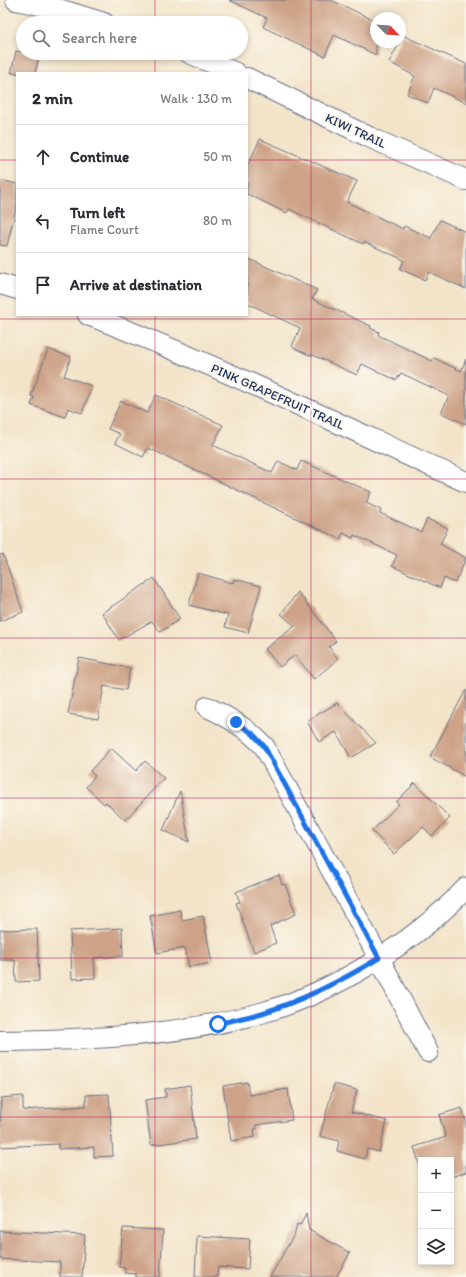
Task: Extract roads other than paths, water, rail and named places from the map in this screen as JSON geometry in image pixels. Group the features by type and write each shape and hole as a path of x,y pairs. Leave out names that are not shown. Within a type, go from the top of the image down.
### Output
{"street":[{"path":"16,0 62,10 81,16"},
{"path":"205,60 234,72"},
{"name":"KIWI TRAIL","path":"248,78 370,137 466,180"},
{"path":"0,284 16,289"},
{"name":"PINK GRAPEFRUIT TRAIL","path":"91,316 142,336 235,376 466,482"},
{"path":"207,707 236,722 252,733 264,746 379,958 428,1052"},
{"path":"0,1041 48,1040 133,1034 218,1024 263,1013 340,981 379,958 429,922 466,888"}]}
